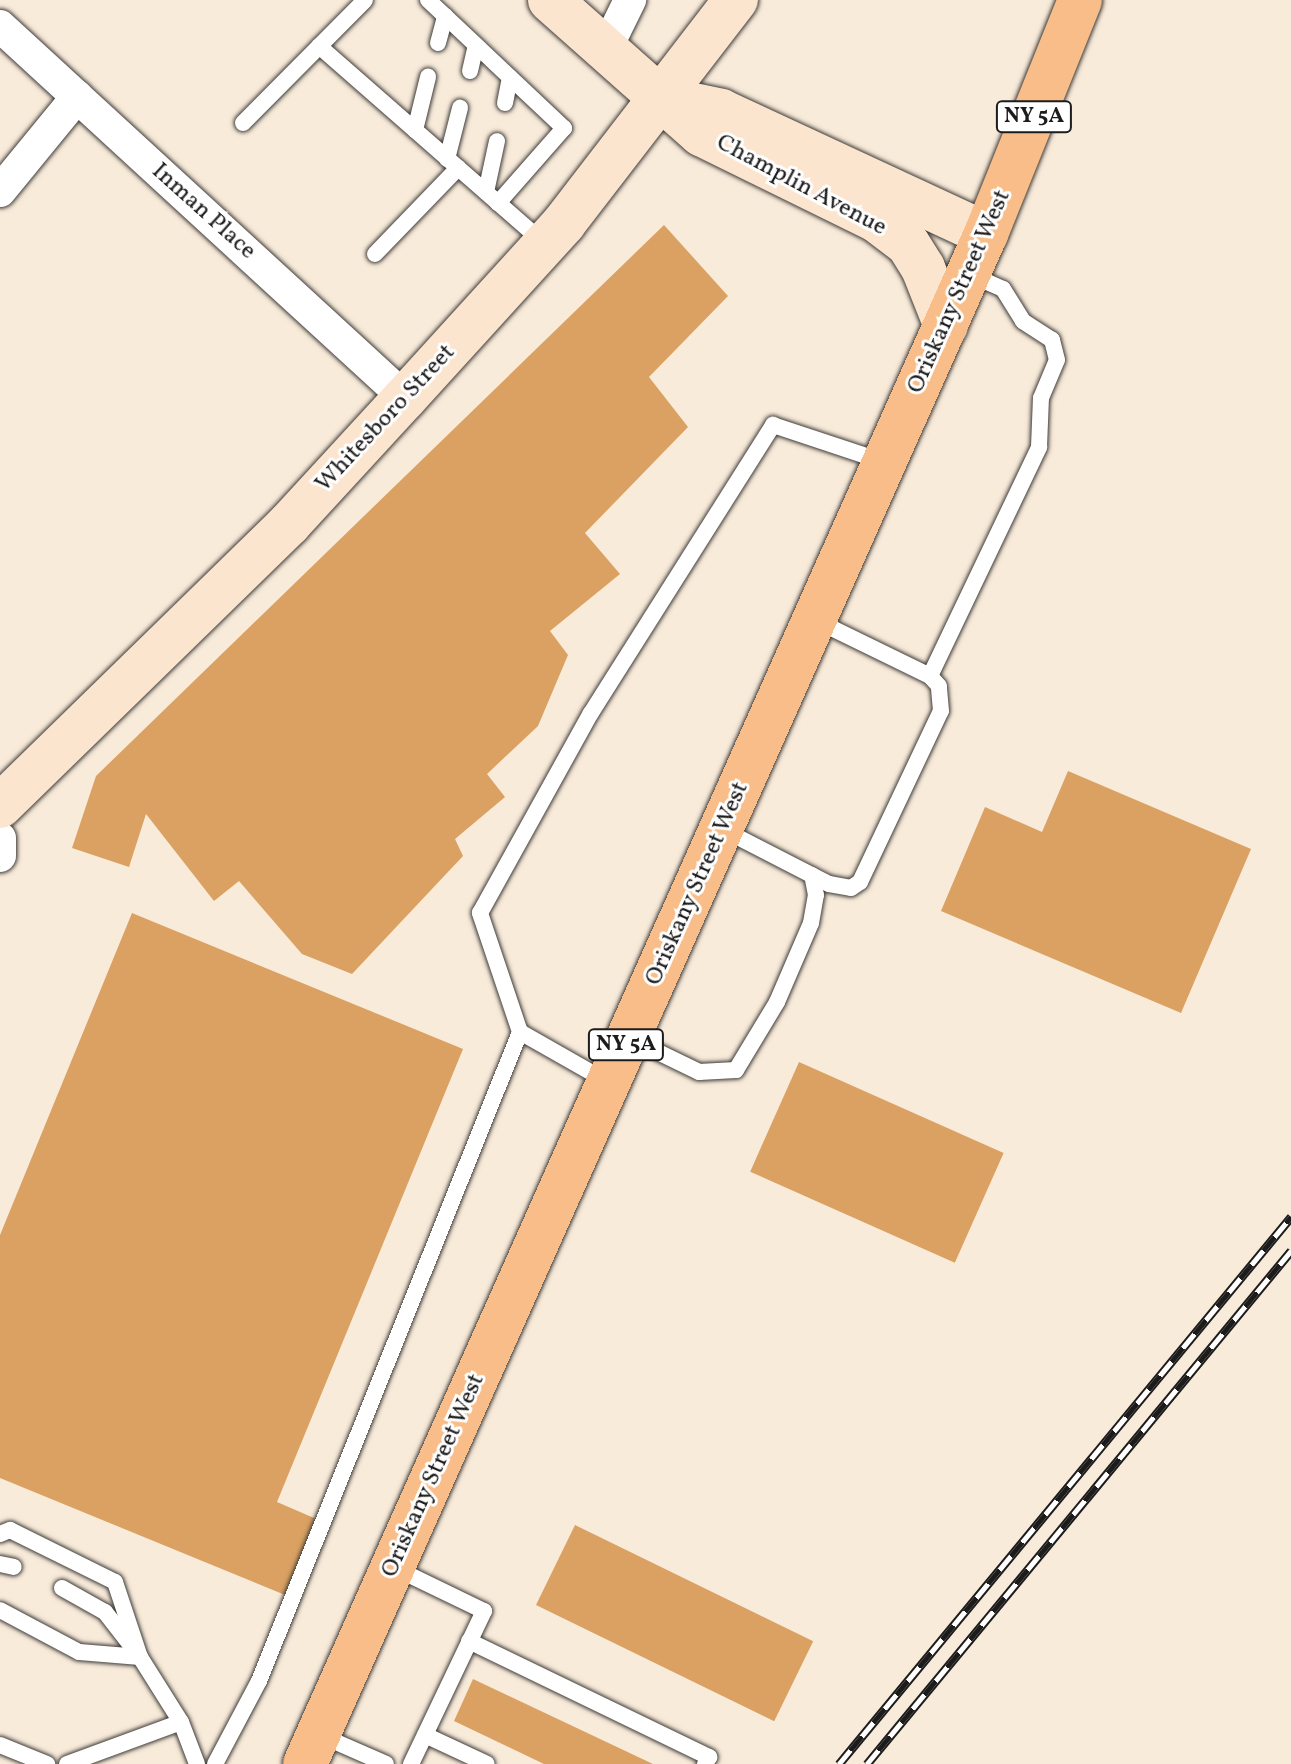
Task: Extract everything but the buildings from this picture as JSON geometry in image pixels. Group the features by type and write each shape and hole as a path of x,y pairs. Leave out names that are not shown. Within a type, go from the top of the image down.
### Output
{"main road":[{"name":"Oriskany Street West","path":"312,1749 946,326 1080,0"}],"street":[{"name":"Champlin Avenue","path":"550,0 701,134 876,220 908,244 923,268 946,326"},
{"path":"606,49 630,0"},
{"name":"Whitesboro Street","path":"0,806 289,524 405,398 545,244 663,99 736,0"},
{"name":"Inman Place","path":"0,26 405,398"},
{"path":"0,191 77,97"},
{"name":"Champlin Avenue","path":"663,99 721,111 986,234"},
{"path":"0,838 0,856"}],"lane":[{"path":"243,123 365,0"},
{"path":"428,0 564,128 492,198"},
{"path":"438,43 445,16"},
{"path":"319,46 545,244"},
{"path":"470,71 476,46"},
{"path":"415,130 428,77"},
{"path":"505,103 510,77"},
{"path":"375,254 453,163 460,108"},
{"path":"492,198 497,141"},
{"path":"930,676 1039,447 1041,398 1057,360 1052,340 1023,321 1003,289 969,273"},
{"path":"215,1764 259,1681 520,1032 480,913 591,713 773,425 885,462"},
{"path":"722,829 841,888 860,882 941,711 939,686 930,676 815,620"},
{"path":"629,1038 699,1072 736,1070 777,1002 811,923 816,895 812,875"},
{"path":"520,1032 609,1083"},
{"path":"0,1534 10,1530 115,1582 140,1657"},
{"path":"393,1567 484,1611 411,1764"},
{"path":"62,1588 105,1612 140,1657 181,1722 197,1764"},
{"path":"0,1610 79,1652 140,1657"},
{"path":"469,1641 709,1757 705,1764"},
{"path":"67,1764 181,1722"},
{"path":"425,1735 487,1764"},
{"path":"0,1745 47,1764"},
{"path":"312,1749 386,1764"}],"railway":[{"path":"839,1764 1291,1217"},
{"path":"867,1764 1291,1251"}]}
